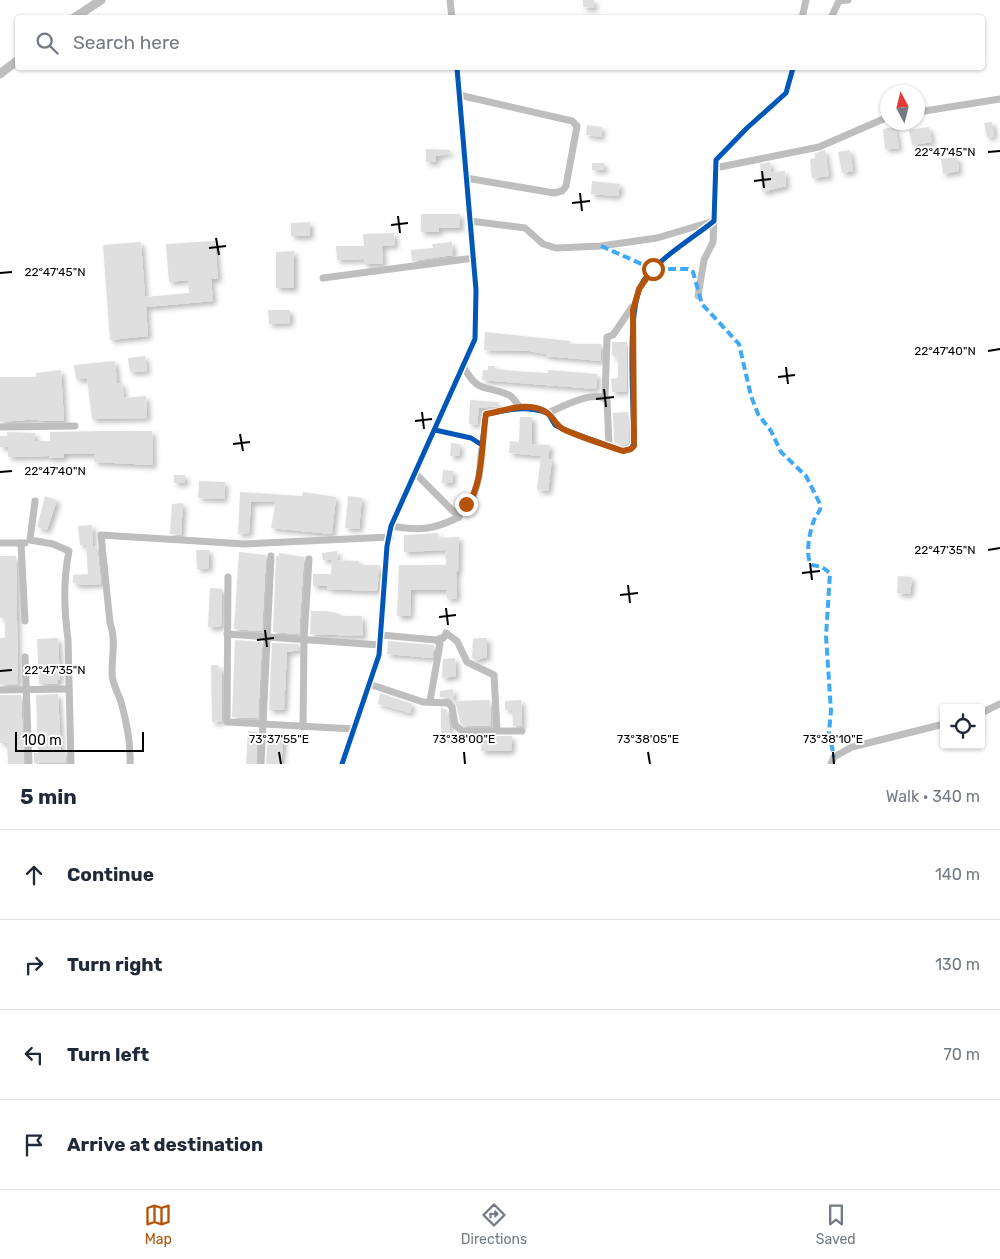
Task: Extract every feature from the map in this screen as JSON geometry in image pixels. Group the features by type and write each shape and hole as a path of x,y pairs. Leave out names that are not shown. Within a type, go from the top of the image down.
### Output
{"street":[{"path":"78,15 101,0"},
{"path":"450,0 452,15"},
{"path":"803,15 806,0"},
{"path":"832,15 839,1 848,0"},
{"path":"0,74 15,62"},
{"path":"342,764 379,655 387,546 391,526 475,339 476,290 474,258 456,70"},
{"path":"698,296 704,260 713,242 716,160 747,128 786,93 790,84 792,70"},
{"path":"459,95 572,121 577,126 566,186 562,191 554,192 466,178"},
{"path":"925,111 1000,99"},
{"path":"715,168 819,147 880,120"},
{"path":"470,221 525,228 543,244 556,248 601,246 656,238 714,221"},
{"path":"548,413 555,424 609,446 627,450 631,449 634,443 632,314 634,304 643,281 653,269 714,221"},
{"path":"323,278 474,258"},
{"path":"609,446 605,398 606,337 613,335 634,304"},
{"path":"463,366 470,378 481,388 510,396 520,407"},
{"path":"459,517 460,509 473,499 479,477 486,414 520,407 548,413 595,395 605,398"},
{"path":"0,427 75,426"},
{"path":"435,430 471,438 482,445"},
{"path":"416,474 459,517"},
{"path":"35,501 30,540 52,544 69,552 64,571 71,764"},
{"path":"391,526 409,529 438,528 459,517"},
{"path":"130,764 130,742 127,724 120,699 115,690 112,672 114,633 110,623 100,535 245,544 390,537"},
{"path":"21,542 25,621"},
{"path":"0,543 52,544"},
{"path":"261,764 271,556"},
{"path":"303,727 304,639 309,559"},
{"path":"228,577 225,720 233,724 354,729"},
{"path":"381,635 436,640 446,633 457,641 467,662 494,675 497,730"},
{"path":"228,634 380,645"},
{"path":"430,701 440,644 438,642 444,636"},
{"path":"25,657 29,764"},
{"path":"369,684 423,702 430,701 448,704 452,707 455,725 459,730 522,731"},
{"path":"0,690 69,689"},
{"path":"985,711 1000,704"},
{"path":"831,764 834,757 852,747 940,725"}],"building":[{"path":"583,0 594,0 594,8 583,7"},
{"path":"992,122 994,136 987,137 984,123"},
{"path":"587,125 602,127 601,137 586,135"},
{"path":"929,127 932,142 912,145 909,130 925,130 925,128"},
{"path":"883,130 896,130 899,148 885,149"},
{"path":"426,149 450,150 450,153 436,156 436,162 426,162"},
{"path":"825,150 829,176 812,178 810,159 815,158 815,153"},
{"path":"850,150 853,171 842,173 838,152"},
{"path":"957,157 959,171 943,174 941,159"},
{"path":"770,162 771,172 785,171 786,186 762,192 760,164"},
{"path":"592,163 604,163 604,170 592,170"},
{"path":"592,181 620,184 618,196 591,194"},
{"path":"421,214 460,214 460,228 439,228 439,232 421,232"},
{"path":"310,222 310,236 291,236 291,223"},
{"path":"394,233 395,245 382,246 383,264 364,264 364,259 337,260 336,246 364,246 363,234"},
{"path":"215,241 218,279 211,279 213,301 146,307 148,336 110,340 103,245 141,242 145,297 189,293 188,280 169,282 166,244"},
{"path":"452,242 453,255 412,261 411,250 433,248 432,244"},
{"path":"294,251 294,288 276,288 276,252"},
{"path":"268,310 290,310 290,323 269,324"},
{"path":"485,332 570,341 570,344 601,344 601,361 546,356 546,354 529,351 484,350"},
{"path":"612,342 627,342 627,391 612,392 611,379 618,378 618,359 612,355"},
{"path":"145,356 147,371 130,372 128,358"},
{"path":"115,361 117,383 122,383 124,398 146,396 147,418 92,419 87,379 76,379 74,365"},
{"path":"488,366 495,366 495,369 528,372 548,373 548,370 597,374 596,389 482,380 483,370 488,370"},
{"path":"61,370 64,421 38,421 38,419 0,422 0,377 36,377 36,373"},
{"path":"470,400 498,402 498,406 479,408 477,425 469,424"},
{"path":"628,412 629,442 621,445 614,442 613,413"},
{"path":"520,417 532,417 532,444 550,445 548,459 552,460 548,491 537,490 541,456 509,453 510,441 519,442"},
{"path":"152,431 153,465 94,462 94,454 64,454 63,458 49,458 49,456 8,457 8,447 0,447 0,436 7,436 7,432 35,433 35,441 50,441 50,432"},
{"path":"451,443 460,444 459,456 450,456"},
{"path":"443,470 453,471 452,483 442,483"},
{"path":"174,475 185,475 185,483 174,483"},
{"path":"199,481 225,482 224,499 198,498"},
{"path":"240,492 302,496 303,492 336,497 332,534 271,528 276,501 251,502 249,533 238,534"},
{"path":"45,496 57,500 47,530 37,527"},
{"path":"348,496 362,498 359,529 345,528"},
{"path":"183,503 181,535 170,534 172,504"},
{"path":"92,525 93,546 97,546 101,584 77,585 77,583 73,583 73,575 88,574 86,545 80,545 78,526"},
{"path":"438,533 438,538 459,537 458,571 456,572 457,598 447,599 446,590 411,590 410,616 397,616 399,565 446,565 445,550 404,552 404,535"},
{"path":"196,550 209,550 209,568 197,569"},
{"path":"337,551 338,559 323,560 322,553"},
{"path":"239,552 266,555 262,631 234,629"},
{"path":"279,553 304,557 299,634 273,632 276,556 279,556"},
{"path":"0,556 16,556 18,684 0,685 0,638 5,638 5,618 0,618"},
{"path":"332,560 359,561 359,565 380,565 377,591 327,589 327,586 313,586 313,574 331,574"},
{"path":"898,576 912,577 910,594 897,593"},
{"path":"210,588 222,589 221,627 208,627"},
{"path":"311,611 326,611 340,614 340,616 362,616 363,636 310,634"},
{"path":"58,638 60,680 57,680 58,684 39,684 37,639"},
{"path":"487,638 487,657 476,660 472,658 473,639"},
{"path":"235,640 262,642 258,718 232,717"},
{"path":"388,641 434,645 432,658 387,654"},
{"path":"272,643 299,644 299,650 287,652 284,710 269,710"},
{"path":"455,658 456,676 442,678 443,659"},
{"path":"211,665 218,665 218,669 222,670 222,721 212,722"},
{"path":"453,689 454,701 490,700 491,726 463,725 460,722 456,703 449,698 440,697 440,691"},
{"path":"380,693 412,704 410,713 378,704"},
{"path":"58,694 61,752 65,752 66,762 34,763 34,753 38,753 36,695"},
{"path":"0,695 21,695 24,764 8,764 7,743 0,743"},
{"path":"521,700 522,726 513,726 512,709 505,710 505,701"},
{"path":"441,708 447,710 451,737 441,738"},
{"path":"248,731 257,732 256,764 246,764"},
{"path":"268,733 284,734 281,764 266,764"},
{"path":"482,736 512,736 511,751 481,751"}],"marked path":[{"path":"601,246 653,269 688,269 693,272 702,304 739,344 751,396 758,414 771,431 781,452 806,476 820,504 820,510 813,523 810,535 808,556 812,565 822,567 830,573 826,636 831,711 829,732 834,757"}],"cycle path":[{"path":"342,764 379,655 387,546 391,526 475,339 476,290 457,70"},
{"path":"435,430 471,438 482,445 486,414 517,409 531,409 548,413 555,425 565,430 623,451 631,449 634,443 632,334 638,293 644,280 658,264 714,221 716,160 747,128 786,93 792,70"}],"route":[{"path":"466,504 473,499 479,477 486,414 516,407 535,409 548,413 555,424 565,430 623,451 634,446 632,314 639,289 653,269"}]}
